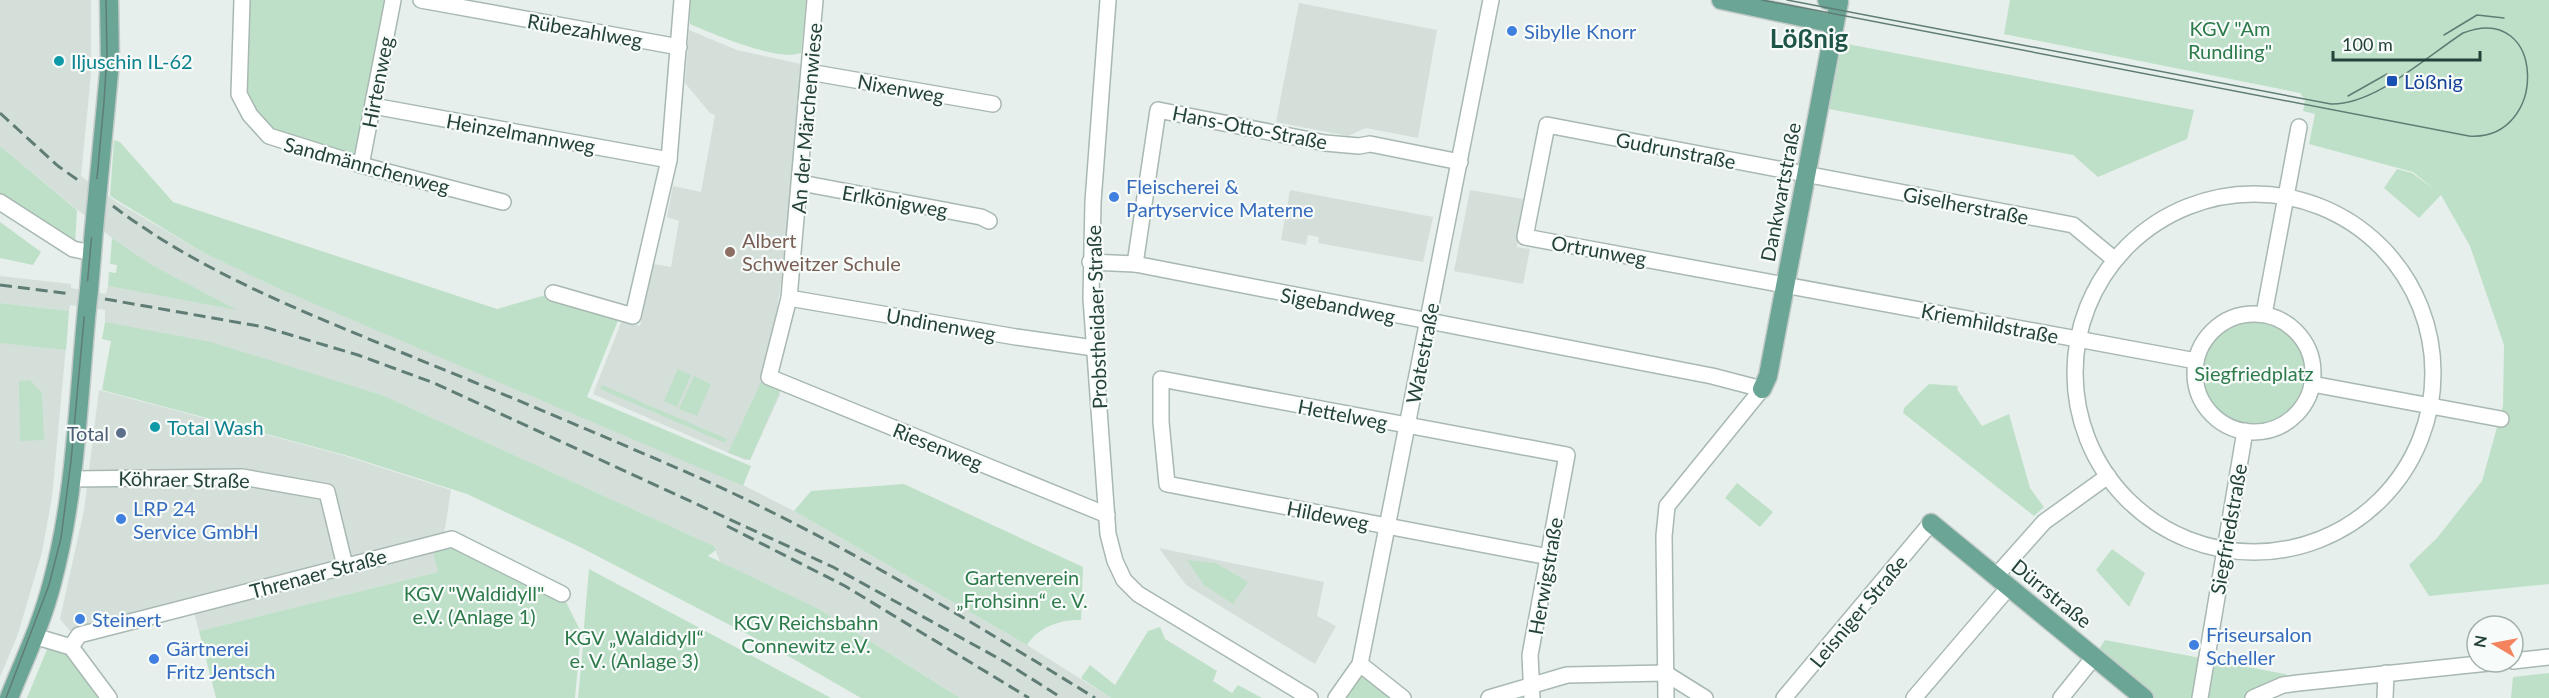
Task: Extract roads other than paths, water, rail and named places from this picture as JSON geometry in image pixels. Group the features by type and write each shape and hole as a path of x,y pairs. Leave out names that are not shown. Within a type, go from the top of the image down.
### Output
{"main road":[{"path":"9,698 52,585 72,479 110,62 109,0"},
{"path":"1721,0 1834,24"},
{"name":"Dankwartstraße","path":"1762,389 1768,376 1834,24 1833,1"},
{"name":"Dürrstraße","path":"1931,523 2144,698"}],"street":[{"name":"Sandmännchenweg","path":"243,0 238,84 242,102 256,123 276,140 503,202"},
{"name":"Hirtenweg","path":"361,165 393,0"},
{"name":"Rübezahlweg","path":"421,0 679,47"},
{"path":"553,293 633,316 669,160 682,0"},
{"name":"An der Märchenwiese","path":"769,377 789,298 801,183 815,0"},
{"name":"Probstheidaer Straße","path":"1107,0 1090,262 1107,515 1115,561 1124,580 1138,594 1310,698"},
{"name":"Watestraße","path":"1336,698 1360,664 1491,0"},
{"name":"Nixenweg","path":"809,72 993,104"},
{"name":"Heinzelmannweg","path":"373,106 669,160"},
{"name":"Hans-Otto-Straße","path":"1135,264 1158,110 1325,143 1359,146 1370,144 1460,162"},
{"name":"Gudrunstraße","path":"1547,125 1806,175"},
{"name":"Ortrunweg","path":"1547,125 1525,237 1785,284"},
{"path":"2264,314 2299,128"},
{"name":"Giselherstraße","path":"1806,175 2073,225 2115,260"},
{"name":"Erlkönigweg","path":"801,183 981,217 989,221"},
{"path":"2234,195 2286,196 2321,207 2351,222 2377,243 2400,270 2420,305 2429,338 2433,376 2429,406 2419,440 2404,470 2381,498 2355,520 2322,538 2290,548 2258,552 2224,549 2187,539 2155,522 2129,501 2108,477 2088,440 2078,408 2075,370 2078,339 2091,299 2115,260 2151,226 2192,205 2234,195"},
{"path":"0,202 73,249 92,253"},
{"name":"Sigebandweg","path":"1090,262 1135,264 1427,323 1712,376 1762,389"},
{"name":"Kriemhildstraße","path":"1785,284 2196,361"},
{"name":"Undinenweg","path":"789,298 1094,348"},
{"path":"2264,314 2288,324 2303,340 2312,364 2312,384 2301,407 2285,423 2266,430 2245,431 2221,422 2207,409 2196,387 2196,361 2205,339 2220,324 2237,316 2264,314"},
{"name":"Riesenweg","path":"769,377 1107,515"},
{"name":"Hettelweg","path":"1161,422 1161,379 1567,455"},
{"path":"2312,384 2501,420"},
{"path":"1666,698 1664,520 1667,506 1762,389"},
{"name":"Hildeweg","path":"1161,422 1167,484 1549,557"},
{"name":"Siegfriedstraße","path":"2200,698 2245,431"},
{"name":"Herwigstraße","path":"1531,692 1530,655 1567,455"},
{"name":"Köhraer Straße","path":"72,479 243,477 327,492 345,566"},
{"path":"1914,698 2003,581 2044,522 2108,477"},
{"name":"Leisniger Straße","path":"1784,698 1931,523"},
{"name":"Threnaer Straße","path":"71,647 79,635 453,539 562,594"},
{"path":"34,636 71,647 109,698"},
{"path":"2061,698 2094,657"},
{"path":"2525,659 2549,657"},
{"path":"1360,664 1404,698"},
{"path":"2253,698 2283,685 2465,665"},
{"path":"1489,698 1531,692 1567,675 1665,673 1705,698"},
{"path":"2385,698 2386,673"}],"tram line":[{"path":"6,698 49,585 61,538 71,461 104,102 107,54 106,0"},
{"path":"1762,0 2469,136 2495,132 2514,118 2524,97 2528,74 2523,53 2511,36 2491,28 2463,33 2400,78 2365,97 2331,104 1787,0"},
{"path":"2444,35 2477,15 2504,18"},
{"path":"2348,96 2387,74"}],"railway":[{"path":"0,113 58,166 82,183"},
{"path":"113,206 180,250 251,288 663,462 775,514 937,602 1095,698"},
{"path":"0,285 71,294"},
{"path":"105,299 264,327 358,355 434,383 833,567 1005,662 1062,698"},
{"path":"727,526 845,586 1029,698"}],"place":[{"name":"Sibylle Knorr","path":"1512,31"},
{"name":"Iljuschin IL-62","path":"59,61"},
{"name":"Lößnig","path":"2392,81"},
{"name":"Fleischerei & Partyservice Materne","path":"1114,197"},
{"name":"Albert Schweitzer Schule","path":"730,252"},
{"name":"Total Wash","path":"155,427"},
{"name":"Total","path":"121,433"},
{"name":"LRP 24 Service GmbH","path":"121,519"},
{"name":"Steinert","path":"80,619"},
{"name":"Friseursalon Scheller","path":"2194,645"},
{"name":"Gärtnerei Fritz Jentsch","path":"154,659"}],"district":[{"name":"Lößnig","path":"1809,38"}],"park label":[{"name":"KGV \"Am Rundling\"","path":"2230,40"},
{"name":"Siegfriedplatz","path":"2254,373"},
{"name":"Gartenverein „Frohsinn“ e. V.","path":"1022,588"},
{"name":"KGV \"Waldidyll\" e.V. (Anlage 1)","path":"474,604"},
{"name":"KGV Reichsbahn Connewitz e.V.","path":"806,634"},
{"name":"KGV „Waldidyll“ e. V. (Anlage 3)","path":"634,648"}]}
